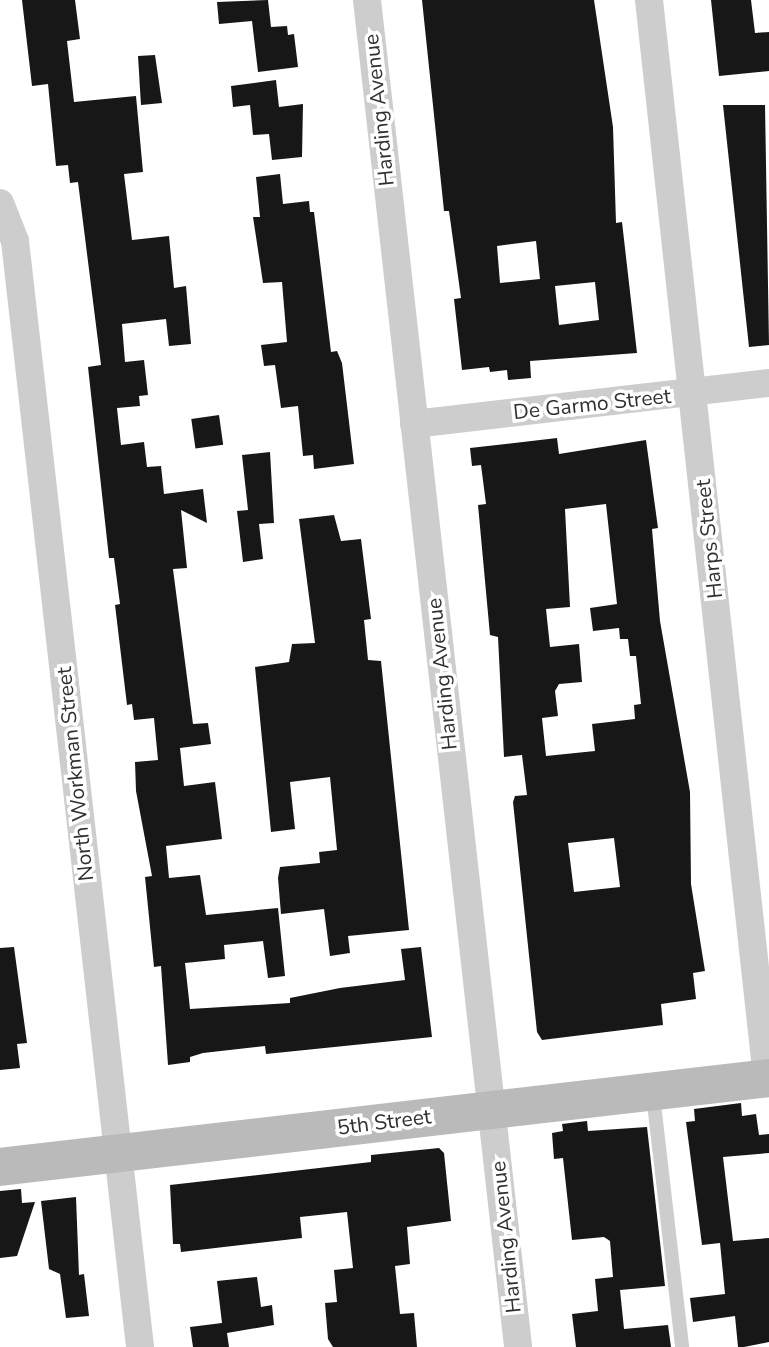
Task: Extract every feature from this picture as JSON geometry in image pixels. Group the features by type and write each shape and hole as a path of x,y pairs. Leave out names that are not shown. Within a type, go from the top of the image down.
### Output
{"street":[{"name":"Harding Avenue","path":"367,0 518,1347"},
{"name":"Harps Street","path":"649,0 768,1078"},
{"name":"North Workman Street","path":"0,203 15,241 140,1347"},
{"name":"De Garmo Street","path":"414,424 769,383"},
{"name":"5th Street","path":"0,1167 768,1078"}],"lane":[{"path":"652,1090 682,1347"}],"building":[{"path":"22,0 75,0 80,39 67,41 74,102 136,96 143,172 124,174 132,240 169,236 174,288 186,286 191,344 169,346 166,319 122,324 125,362 144,360 148,395 139,396 140,406 117,408 121,445 144,442 147,467 161,466 164,494 203,489 207,523 181,510 187,568 173,569 193,724 208,723 211,744 180,748 184,786 215,782 222,839 166,846 169,878 200,875 206,915 278,908 285,976 268,978 263,941 224,945 225,959 185,963 190,1009 290,1003 290,998 340,988 405,980 401,949 421,947 432,1037 266,1054 265,1046 203,1053 190,1057 190,1062 168,1065 161,966 154,967 145,877 152,876 136,791 135,762 158,760 154,718 134,720 132,704 127,705 115,605 120,604 114,558 109,558 88,367 101,365 78,182 70,183 68,165 56,166 48,84 32,86"},
{"path":"268,0 271,27 287,26 288,35 294,34 298,67 258,72 252,21 219,24 217,2"},
{"path":"422,0 594,0 613,127 616,223 622,222 637,353 530,361 531,378 508,380 507,370 490,372 489,367 462,370 454,299 461,298 449,211 444,211","holes":["536,241 540,279 500,283 497,246","595,282 599,320 559,325 555,286"]},
{"path":"711,0 751,0 755,33 769,32 769,71 719,76"},
{"path":"155,55 162,103 141,105 138,56"},
{"path":"276,80 279,107 303,104 302,157 272,160 269,134 253,135 250,105 233,107 231,86"},
{"path":"723,105 765,105 769,345 749,347"},
{"path":"280,174 283,204 309,201 310,212 314,212 331,352 337,351 342,363 354,464 314,469 313,455 303,456 298,406 281,408 275,365 264,366 261,345 287,342 282,282 263,283 253,217 260,217 256,177"},
{"path":"219,415 223,445 195,449 191,419"},
{"path":"557,438 559,454 646,440 658,528 652,529 660,621 690,792 691,884 705,971 693,973 696,999 661,1004 663,1025 542,1040 537,1032 513,802 515,796 527,795 522,755 504,757 498,637 490,635 478,505 486,504 481,465 472,466 470,448","holes":["606,504 617,604 590,608 593,631 619,628 620,639 628,639 630,656 636,656 641,704 634,705 635,719 592,724 595,751 546,756 542,718 558,716 555,691 559,684 582,682 579,644 550,647 546,609 570,607 565,509","614,838 620,887 574,892 568,843"]},
{"path":"270,452 274,523 259,524 263,559 243,562 237,511 248,510 242,455"},
{"path":"334,515 341,541 361,539 371,619 364,620 368,660 381,661 409,930 348,936 350,953 330,956 324,909 281,914 278,878 280,867 320,863 319,852 337,850 330,777 290,782 295,829 271,832 255,667 289,662 292,644 315,643 299,519"},
{"path":"14,947 27,1043 17,1044 20,1068 0,1070 0,948"},
{"path":"741,1103 742,1116 756,1114 759,1135 769,1134 769,1153 723,1157 733,1241 769,1238 769,1342 738,1347 735,1316 693,1322 690,1298 725,1294 720,1243 702,1245 686,1122 695,1121 694,1109"},
{"path":"587,1121 588,1131 647,1127 665,1286 620,1290 624,1329 668,1325 671,1347 576,1347 572,1314 598,1311 595,1279 613,1277 610,1241 604,1237 572,1240 563,1158 554,1159 552,1133 563,1131 562,1124"},
{"path":"439,1148 444,1153 451,1221 407,1227 410,1264 395,1266 400,1314 414,1313 417,1347 333,1347 328,1339 325,1303 337,1302 334,1270 353,1268 347,1212 300,1217 302,1238 181,1252 180,1244 173,1244 170,1185 371,1162 371,1155"},
{"path":"21,1189 22,1203 35,1202 17,1256 0,1258 0,1191"},
{"path":"76,1197 79,1275 84,1274 89,1316 66,1318 60,1274 49,1269 41,1201"},
{"path":"257,1277 261,1307 272,1305 274,1325 227,1333 229,1347 193,1347 190,1327 222,1323 217,1281"}]}
